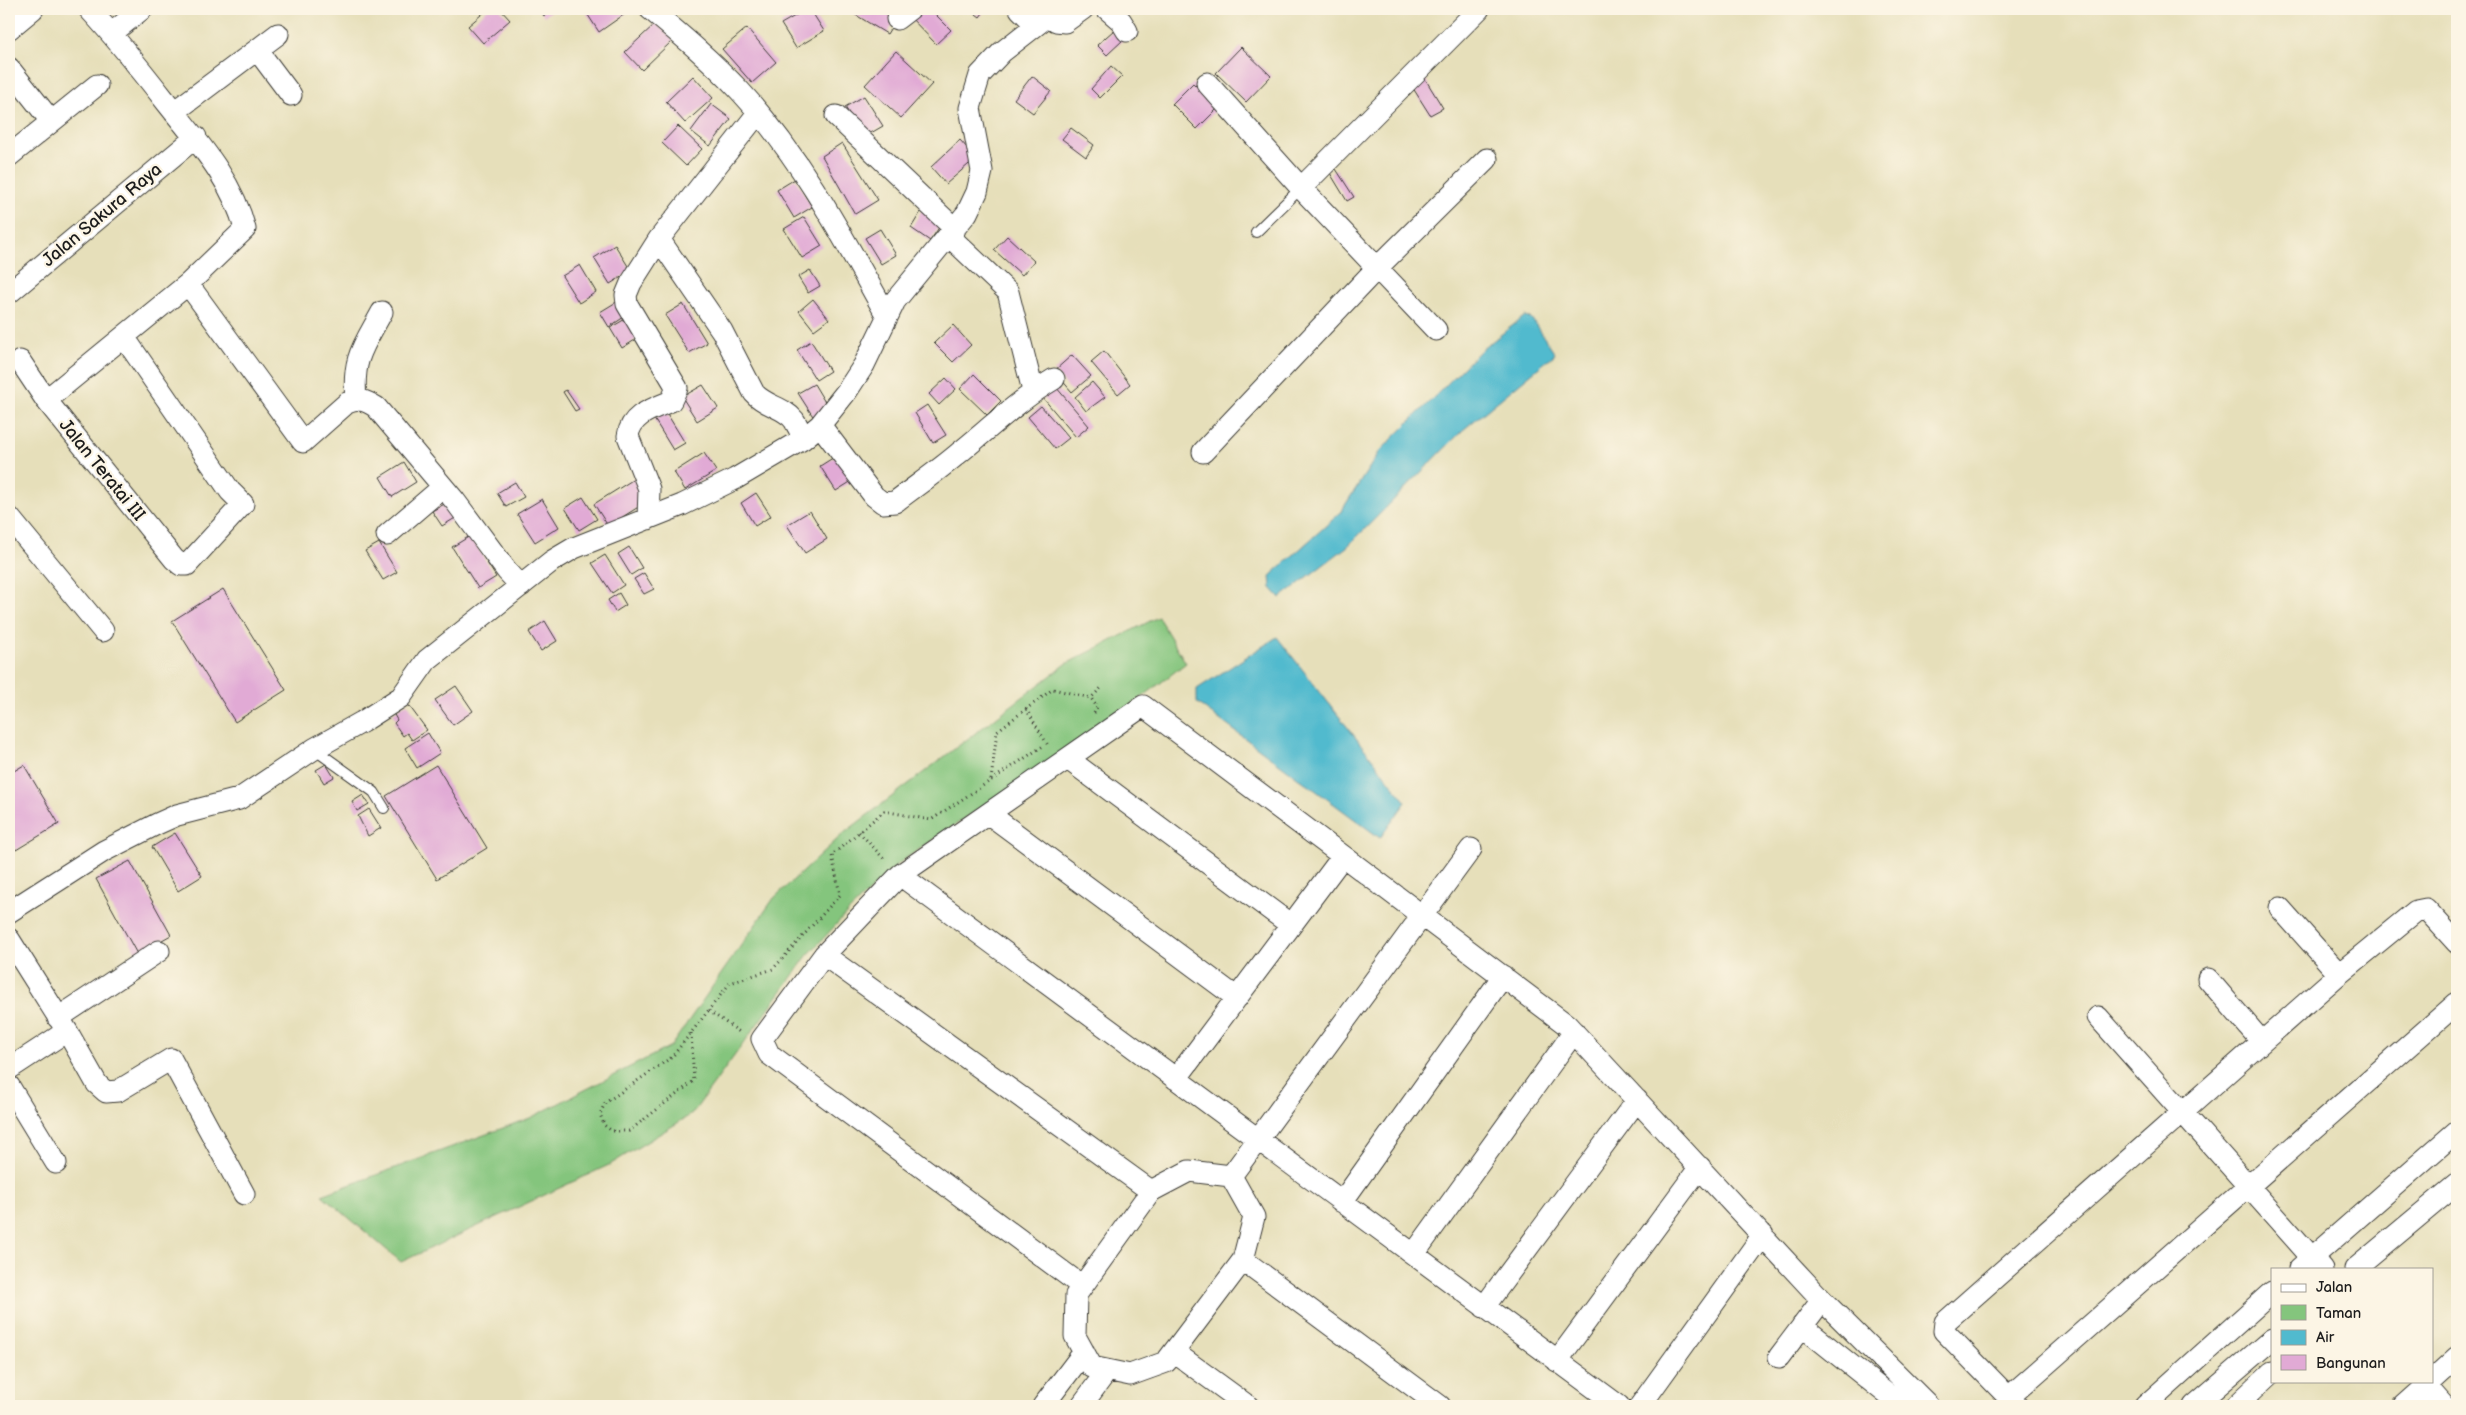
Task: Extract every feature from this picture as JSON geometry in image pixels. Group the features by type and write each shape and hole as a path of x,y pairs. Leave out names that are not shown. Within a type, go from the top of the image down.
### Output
{"street":[{"path":"9,29 33,9"},
{"path":"46,400 188,284 245,229 237,202 196,137 112,33 89,9"},
{"path":"112,33 142,9"},
{"path":"650,9 718,69 788,150 827,210 887,316"},
{"path":"1020,9 1048,16 1056,21 1065,22 1083,9"},
{"path":"1107,9 1121,21 1128,32"},
{"path":"1301,188 1479,9"},
{"path":"9,912 104,851 177,815 239,799 314,749 362,722 400,697 427,660 552,561 574,548 735,480 803,439 820,425 847,391 864,365 895,301 967,213 977,192 982,171 970,108 980,75 1002,52 1048,16"},
{"path":"174,112 258,51 278,34"},
{"path":"258,51 291,95"},
{"path":"9,68 50,121"},
{"path":"1207,83 1301,188 1436,330"},
{"path":"9,156 97,85"},
{"path":"648,518 649,489 628,436 629,429 644,413 671,401 677,388 627,304 626,294 630,283 658,239 758,113"},
{"path":"836,116 952,232 1008,292 1034,391"},
{"name":"Jalan Sakura Raya","path":"9,293 196,137"},
{"path":"1203,452 1377,268 1487,159"},
{"path":"658,239 722,331 759,399 786,413 794,420 803,439"},
{"path":"188,284 303,442 347,403 356,400 366,401 376,407 443,487 507,571 521,586"},
{"path":"356,400 354,375 358,357 382,312"},
{"name":"Jalan Teratai III","path":"20,361 46,400 174,559 181,565 187,565 243,504 230,491 124,337"},
{"path":"820,425 874,496 883,503 895,502 1034,391 1054,379"},
{"path":"387,535 443,487"},
{"path":"9,517 103,632"},
{"path":"1082,1286 769,1054 762,1039 824,955 900,875 1143,706 1503,976 1574,1032 1822,1300 1928,1404 1926,1406"},
{"path":"1064,762 1291,925"},
{"path":"989,814 1236,998"},
{"path":"1231,1176 1471,849"},
{"path":"1176,1079 1343,856"},
{"path":"900,875 1619,1406"},
{"path":"2280,908 2339,974"},
{"path":"2457,942 2426,909 2416,911 2339,974 1945,1322 1944,1331 2013,1402 2249,1186 2457,1003"},
{"path":"9,939 63,1025 97,1084 106,1092 118,1091 171,1059 244,1194"},
{"path":"9,1068 159,951"},
{"path":"824,955 1151,1191"},
{"path":"1342,1202 1503,976"},
{"path":"2208,979 2262,1042"},
{"path":"2098,1017 2249,1186 2311,1265 2457,1131"},
{"path":"1414,1254 1574,1032"},
{"path":"9,1086 56,1163"},
{"path":"1484,1307 1637,1100"},
{"path":"1558,1361 1700,1167"},
{"path":"1189,1171 1231,1176 1254,1217 1243,1260 1166,1362 1130,1375 1092,1368 1075,1336 1076,1295 1082,1286 1151,1191 1189,1171"},
{"path":"2356,1268 2457,1184"},
{"path":"1640,1406 1763,1236"},
{"path":"1243,1260 1440,1406"},
{"path":"2145,1406 2271,1293"},
{"path":"1779,1357 1822,1300"},
{"path":"1802,1326 1902,1406"},
{"path":"2194,1406 2271,1340"},
{"path":"1043,1406 1084,1352"},
{"path":"1174,1352 1248,1406"},
{"path":"2434,1377 2457,1357"},
{"path":"1081,1406 1107,1370"},
{"path":"2236,1406 2271,1373"},
{"path":"2403,1406 2428,1382 2444,1406"}],"lane":[{"path":"1256,232 1301,188"},
{"path":"314,749 374,792 384,808"}],"path":[{"path":"991,781 997,731 1053,688 1091,698"},
{"path":"1026,709 1064,762"},
{"path":"859,832 900,875"},
{"path":"709,1011 750,1040 762,1039"},
{"path":"691,1033 694,1081 629,1131 612,1131 604,1124 600,1114 605,1103 672,1057 691,1033"}],"green space":[{"path":"1158,617 1186,663 1131,706 899,863 848,912 807,956 692,1114 611,1164 401,1262 322,1195 530,1118 671,1046 774,898 844,833 1066,664"}],"water":[{"path":"1525,316 1531,318 1555,354 1463,430 1348,546 1280,598 1271,588 1270,576 1340,513 1380,451 1481,350"},
{"path":"1277,637 1406,802 1380,838 1197,703 1197,689"}],"building":[{"path":"488,9 500,9 510,20 483,43 468,26"},
{"path":"539,9 554,9 544,16"},
{"path":"584,9 632,9 599,32"},
{"path":"745,9 756,9 750,14"},
{"path":"810,9 824,31 796,48 781,24"},
{"path":"846,9 894,9 900,13 887,34"},
{"path":"915,9 930,9 951,30 936,44 908,15"},
{"path":"969,9 986,9 980,17"},
{"path":"656,23 673,40 642,70 625,52"},
{"path":"747,28 776,62 752,83 722,49"},
{"path":"1114,30 1123,40 1107,55 1097,45"},
{"path":"1241,47 1271,76 1246,102 1216,73"},
{"path":"896,51 932,84 901,118 865,85"},
{"path":"1111,66 1122,76 1100,98 1091,89"},
{"path":"693,76 713,98 685,123 666,102"},
{"path":"1032,76 1051,91 1033,113 1014,99"},
{"path":"1424,77 1443,108 1430,115 1411,85"},
{"path":"1193,83 1218,108 1197,129 1172,104"},
{"path":"864,96 883,126 864,137 845,107"},
{"path":"711,104 731,119 710,146 691,131"},
{"path":"678,126 702,149 686,166 662,143"},
{"path":"1071,128 1094,145 1086,157 1062,139"},
{"path":"960,140 976,158 946,184 931,167"},
{"path":"842,143 878,200 855,214 822,156"},
{"path":"1336,169 1354,197 1347,201 1330,173"},
{"path":"795,179 812,207 794,218 777,190"},
{"path":"922,210 942,223 930,241 911,228"},
{"path":"804,217 822,246 802,258 784,229"},
{"path":"880,229 896,255 881,264 865,238"},
{"path":"1007,236 1034,261 1022,275 994,250"},
{"path":"615,245 631,271 610,284 594,258"},
{"path":"580,265 596,292 579,303 562,276"},
{"path":"810,270 820,286 808,293 798,277"},
{"path":"813,299 829,319 814,330 799,311"},
{"path":"618,301 627,315 609,327 600,312"},
{"path":"683,304 707,343 689,353 665,315"},
{"path":"627,318 640,337 622,348 610,328"},
{"path":"953,325 971,345 953,362 934,343"},
{"path":"811,341 830,371 816,380 797,350"},
{"path":"1104,351 1130,384 1118,394 1091,362"},
{"path":"1072,355 1091,376 1072,392 1054,371"},
{"path":"974,374 1001,401 987,415 960,389"},
{"path":"946,378 956,389 939,405 929,394"},
{"path":"1092,382 1105,397 1086,411 1075,397"},
{"path":"814,384 829,409 814,418 798,393"},
{"path":"703,385 718,408 697,421 682,397"},
{"path":"1056,387 1089,426 1076,437 1043,398"},
{"path":"566,390 579,409 575,411 563,392"},
{"path":"927,405 946,435 933,443 915,413"},
{"path":"1041,406 1069,438 1055,449 1028,417"},
{"path":"666,412 685,443 673,450 654,419"},
{"path":"704,453 716,471 685,490 674,472"},
{"path":"839,454 855,479 836,491 820,466"},
{"path":"404,462 416,482 392,497 380,477"},
{"path":"634,479 648,501 608,526 594,504"},
{"path":"515,482 524,497 506,507 497,493"},
{"path":"756,493 771,516 755,526 741,503"},
{"path":"583,497 597,519 579,530 565,508"},
{"path":"542,499 559,527 535,542 517,514"},
{"path":"448,502 457,517 442,526 432,511"},
{"path":"810,511 827,539 805,553 787,525"},
{"path":"470,536 496,577 478,588 452,547"},
{"path":"379,543 397,572 383,580 365,551"},
{"path":"629,547 642,568 631,575 618,554"},
{"path":"605,555 624,585 612,593 592,563"},
{"path":"644,573 654,589 644,594 634,579"},
{"path":"223,589 286,690 235,722 172,621"},
{"path":"619,593 626,605 615,612 608,600"},
{"path":"545,621 557,641 541,651 529,632"},
{"path":"456,686 473,711 453,725 435,700"},
{"path":"407,703 427,730 412,740 407,733 403,736 394,723 397,720 393,713"},
{"path":"428,733 440,753 417,768 405,748"},
{"path":"326,764 334,777 324,783 316,770"},
{"path":"24,765 59,824 16,850 9,838 9,774"},
{"path":"436,765 487,848 437,879 386,796"},
{"path":"363,795 369,804 357,811 352,802"},
{"path":"369,809 381,828 368,836 358,816"},
{"path":"175,833 202,876 178,891 152,847"},
{"path":"130,861 171,935 137,954 96,879"}]}
